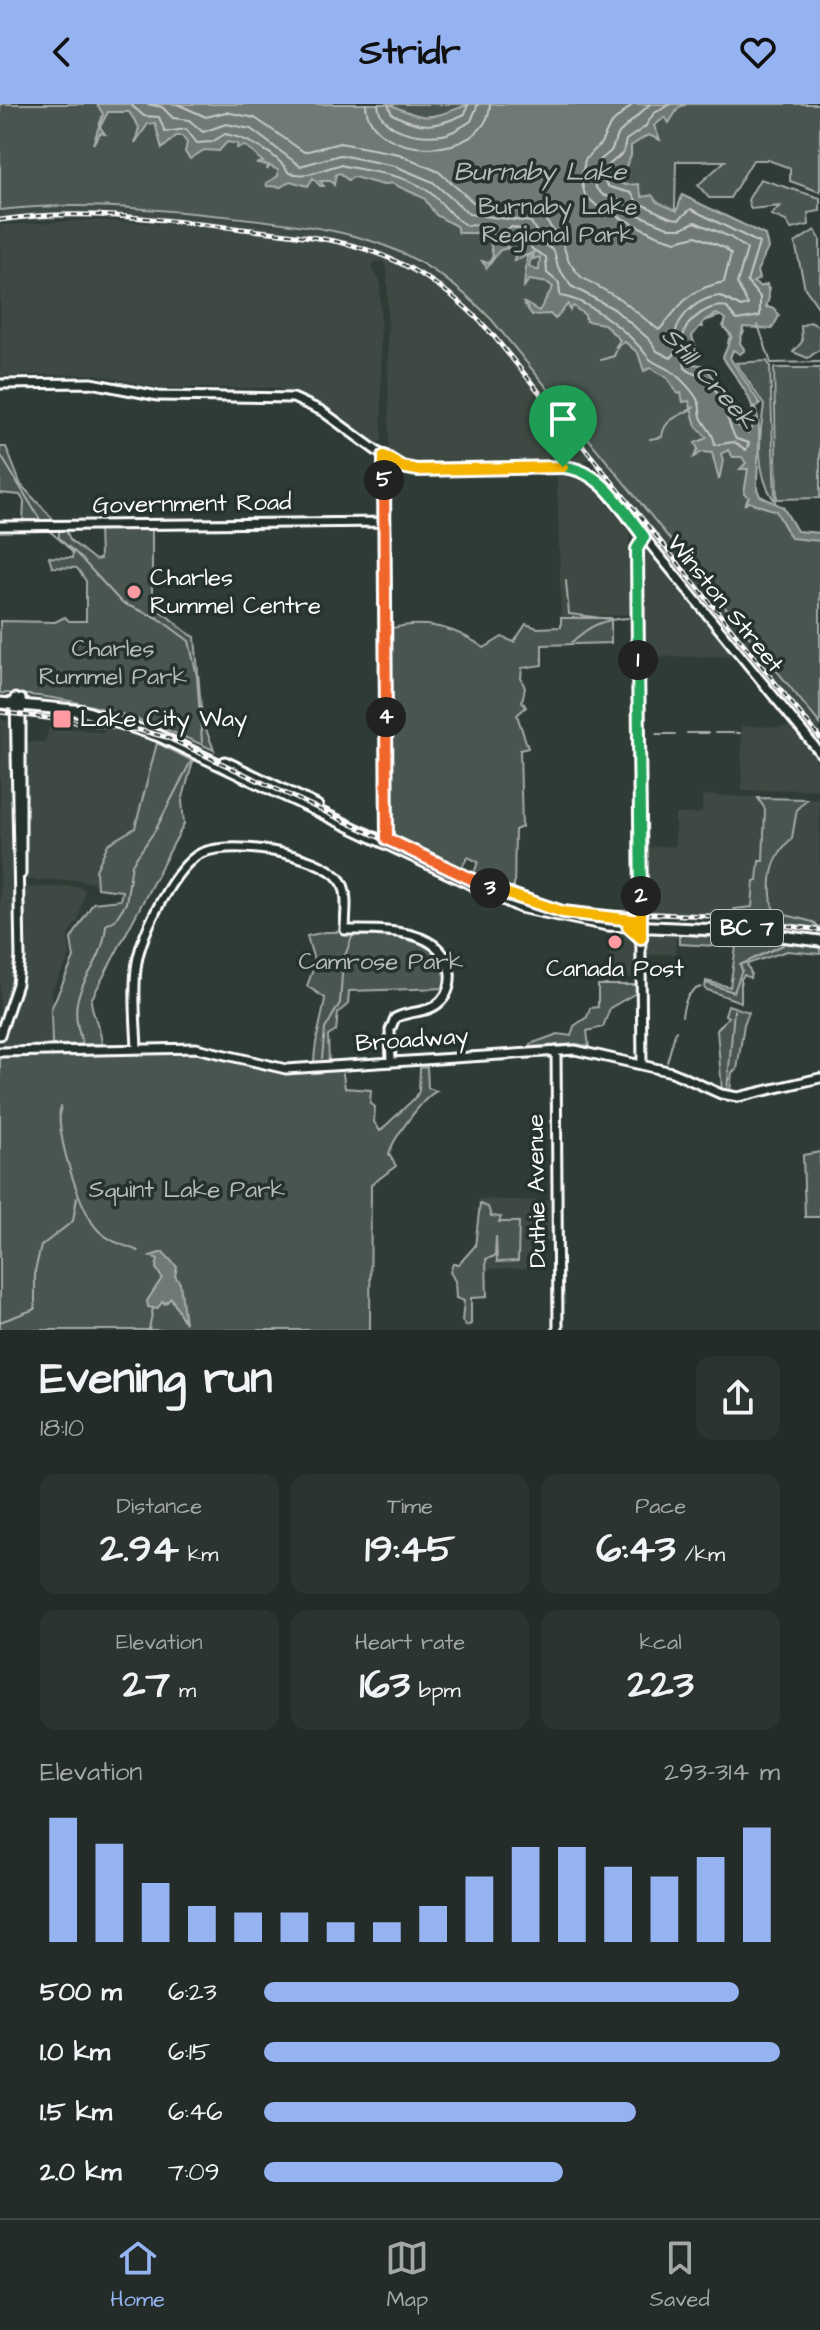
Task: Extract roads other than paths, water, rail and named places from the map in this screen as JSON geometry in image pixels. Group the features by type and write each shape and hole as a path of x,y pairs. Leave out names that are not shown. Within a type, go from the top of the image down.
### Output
{"main road":[{"name":"BC 7","path":"0,703 73,705 157,729 523,901 595,918 641,924 820,939"},
{"name":"BC 7","path":"17,703 84,711 159,736 520,907 579,921 628,926 641,924"},
{"path":"628,926 641,938"}],"street":[{"name":"Winston Street","path":"0,384 91,383 158,396 284,396 322,411 402,467 417,470 575,469 599,481 820,753"},
{"path":"384,456 387,839"},
{"name":"Government Road","path":"0,526 385,522"},
{"path":"642,1064 637,549 644,537"},
{"path":"0,1035 17,984 19,948 17,703"},
{"path":"137,1049 138,958 167,891 199,854 213,850 271,849 333,874 344,888 345,930 389,930 409,934 438,950 447,961 450,975 448,991 439,1003 395,1018 390,1030 391,1062"},
{"name":"Broadway","path":"1,1050 209,1050 281,1069 584,1051 642,1064 738,1097 820,1078"},
{"name":"Duthie Avenue","path":"556,1051 558,1330"}],"water":[{"name":"Burnaby Lake","path":"97,104 389,104 413,114 430,116 470,104 687,104 679,107 669,123 665,117 654,126 660,140 648,135 631,146 631,156 622,174 618,168 610,179 625,185 638,184 642,197 652,195 657,202 677,211 682,195 765,235 768,248 757,271 759,279 753,282 761,287 767,284 769,298 766,307 775,309 779,316 772,329 743,327 740,343 745,350 740,354 733,350 730,358 760,404 754,407 759,422 757,489 760,496 783,507 797,531 820,533 820,541 791,538 776,511 749,502 744,505 749,497 744,494 748,469 740,469 746,463 742,457 733,457 728,450 721,454 723,461 719,480 712,453 702,452 694,457 698,449 695,443 707,438 696,426 689,401 683,402 681,393 678,394 667,378 650,368 644,371 638,353 625,342 616,346 620,340 604,324 586,321 585,315 573,306 570,310 568,304 555,319 550,314 532,315 523,302 539,311 553,287 548,283 529,280 524,287 527,256 532,254 529,266 536,270 539,270 540,257 533,259 534,252 514,261 515,255 522,253 523,238 508,236 506,246 509,248 500,250 487,268 482,261 489,263 493,256 488,233 459,233 456,226 436,215 424,198 391,183 383,185 354,177 348,180 340,173 336,174 334,185 331,181 320,181 324,186 320,186 313,178 308,186 290,181 281,187 267,186 266,183 278,176 278,170 270,166 267,170 268,165 256,164 263,162 246,146 237,148 238,144 227,142 219,151 204,150 190,159 185,152 187,143 182,136 176,136 162,149 155,123 148,124 135,143 139,127 129,112 108,112 100,127 105,134 100,133 93,144 103,114","holes":["717,314 726,319 724,327 732,336 723,357 751,404 753,424 748,433 738,426 732,414 727,390 717,384 709,371 700,371 702,365 692,364 697,352 692,336 705,320"]},
{"path":"163,1252 177,1267 175,1276 180,1283 185,1323 171,1298 165,1304 163,1301 157,1309 148,1307 147,1301 162,1278 156,1268 158,1259 150,1256"}],"waterway":[{"path":"758,325 771,363 820,362"},
{"path":"601,360 614,356 619,344"},
{"path":"650,439 662,437 670,421 694,407"},
{"path":"0,454 41,521"},
{"path":"48,530 76,553 122,603 158,618 189,641 197,676 202,742"},
{"path":"695,569 700,564"},
{"path":"566,581 569,614 610,619"},
{"path":"572,642 597,624 628,618"},
{"path":"687,733 708,733"},
{"path":"715,733 733,733"},
{"path":"656,734 675,734"},
{"path":"83,1045 77,1024 79,994 103,943 106,925 115,920 126,903 132,864 156,829 191,761"},
{"path":"322,1058 325,1029 340,1003 343,961 352,937"},
{"path":"706,983 734,992 742,970 740,965 783,945"},
{"path":"682,1016 689,995 701,987"},
{"path":"727,1091 734,1010"},
{"path":"667,1062 676,1030"},
{"path":"61,1106 65,1151 84,1208 103,1235 138,1251"},
{"path":"0,1322 35,1309 35,1271 41,1246 73,1221 77,1197"},
{"path":"149,1330 153,1308"}],"railway":[{"path":"0,220 61,215 121,216 294,235 363,248 426,278 467,309 492,334 820,738"},
{"path":"0,712 139,730 166,737 444,868 550,910 711,916 820,930"}],"place":[{"name":"Charles Rummel Centre","path":"134,592"},
{"name":"Lake City Way","path":"62,719"},
{"name":"Canada Post","path":"615,942"}],"park label":[{"name":"Burnaby Lake Regional Park","path":"558,221"},
{"name":"Charles Rummel Park","path":"113,663"},
{"name":"Camrose Park","path":"381,962"},
{"name":"Squint Lake Park","path":"187,1190"}],"water label":[{"name":"Still Creek","path":"709,378"}]}
